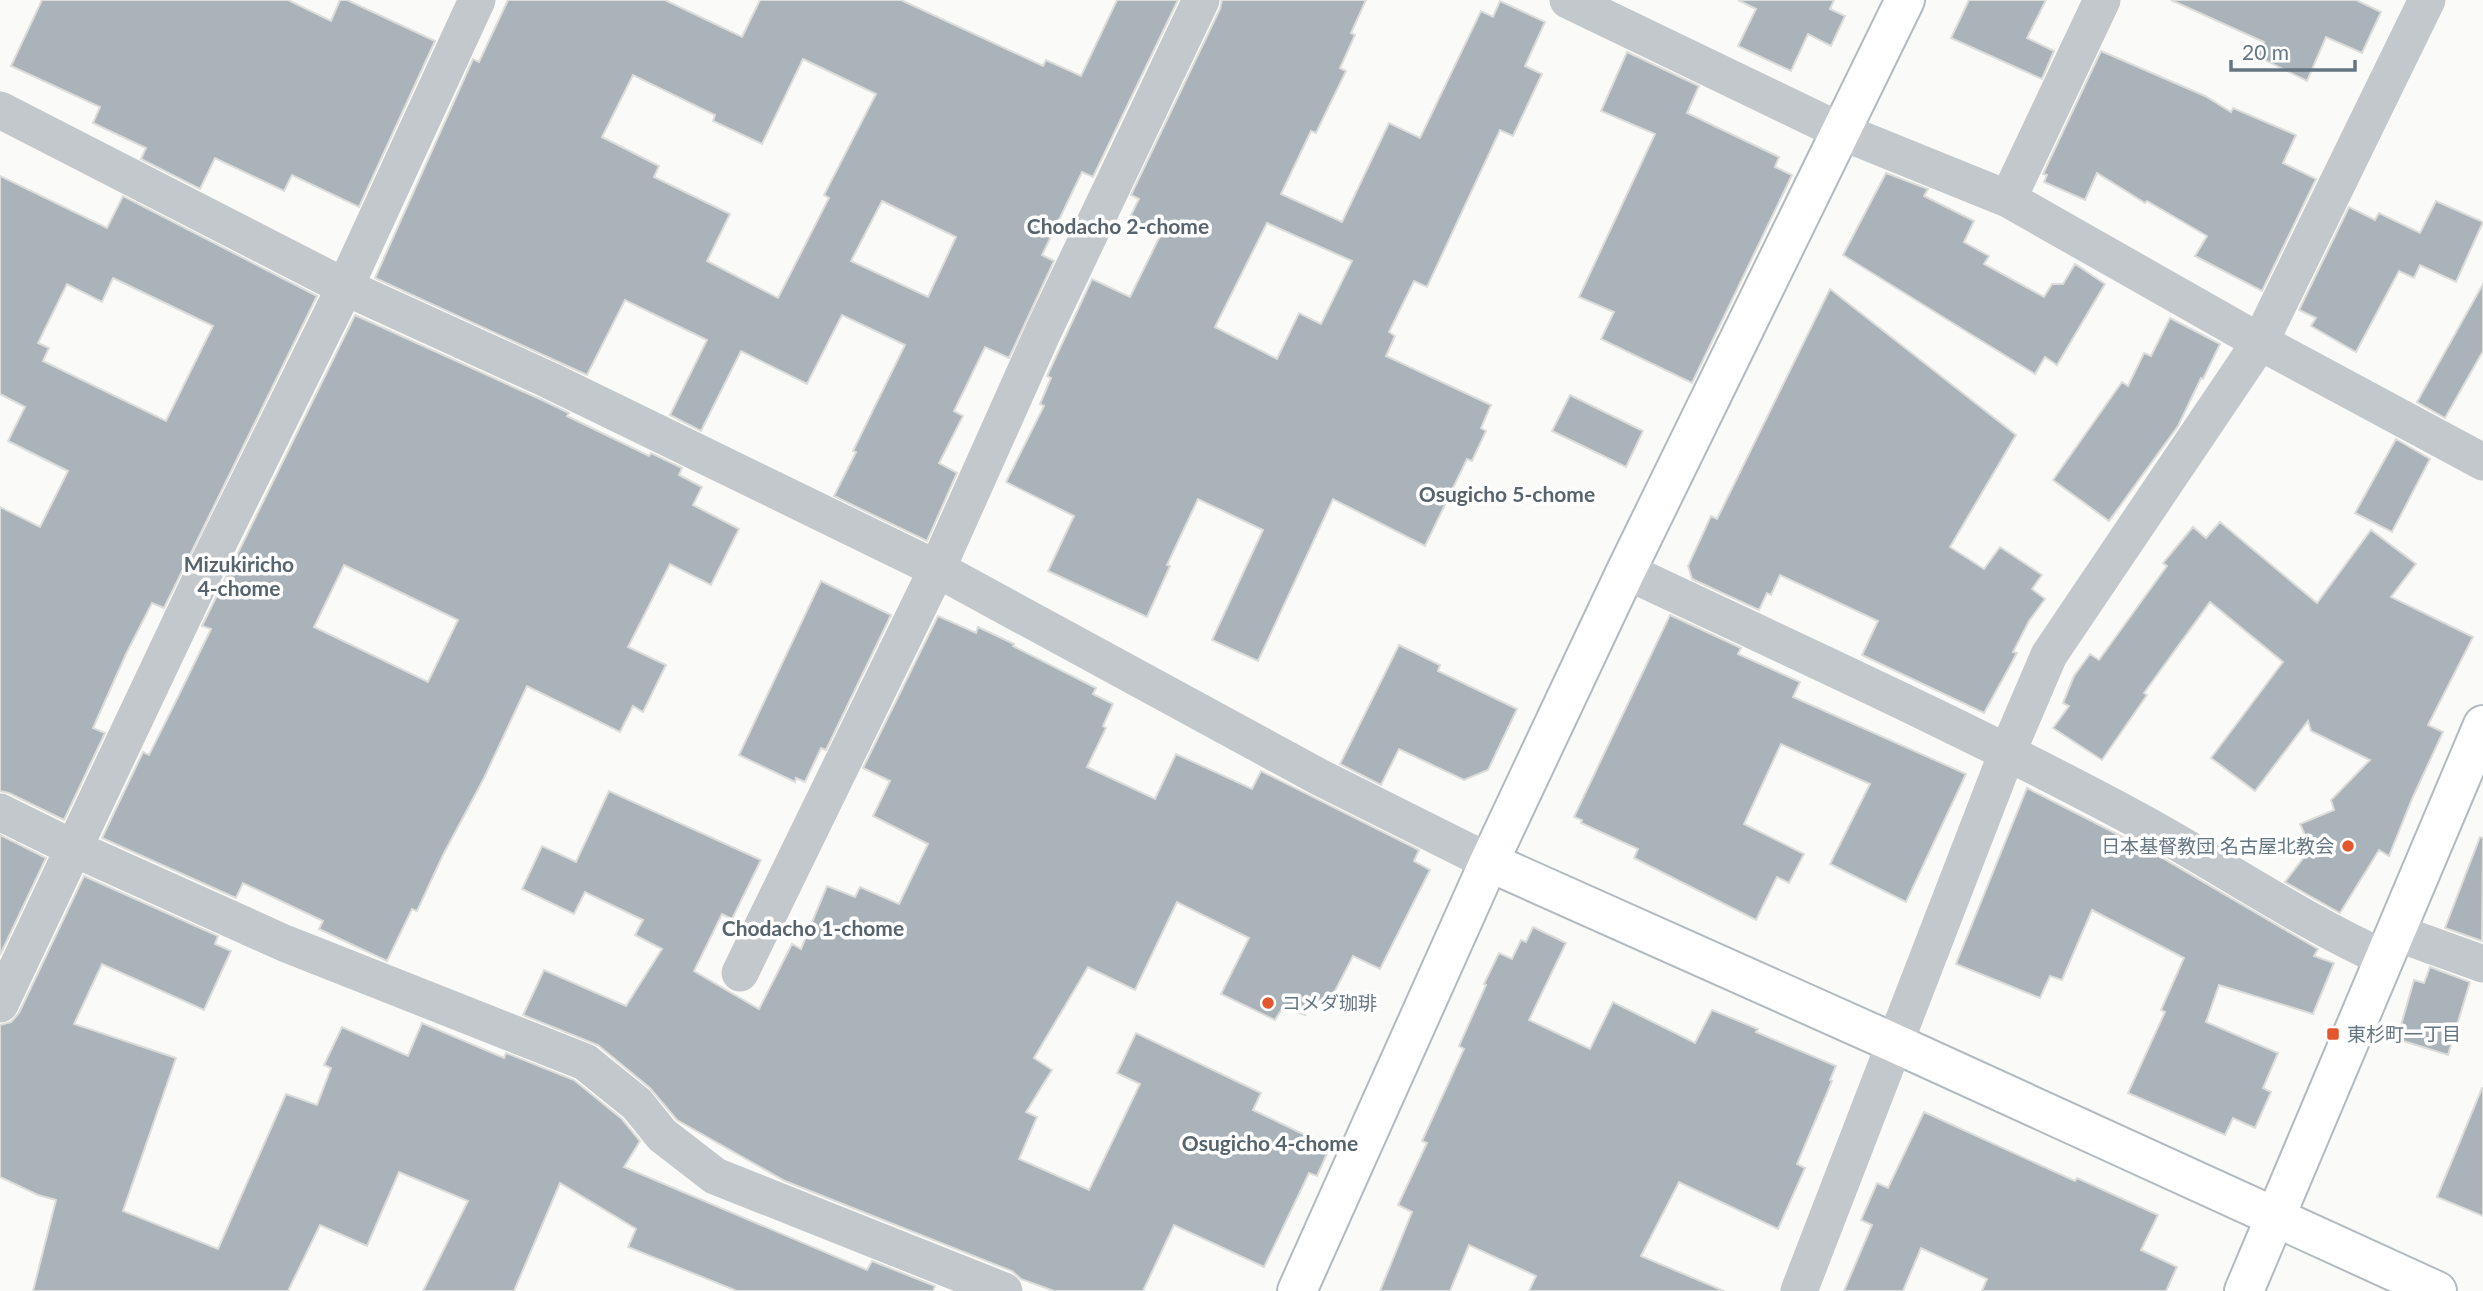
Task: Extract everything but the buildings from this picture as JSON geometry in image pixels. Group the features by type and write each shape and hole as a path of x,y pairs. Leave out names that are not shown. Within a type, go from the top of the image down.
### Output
{"street":[{"path":"0,1004 209,562 345,287 477,0"},
{"path":"740,973 937,569 1043,332 1201,0"},
{"path":"1568,0 1840,131 2008,199 2260,342 2483,462"},
{"path":"1297,1291 1489,862 1626,571 1905,0"},
{"path":"2008,199 2102,0"},
{"path":"1799,1291 2007,752 2049,655 2260,342 2427,0"},
{"path":"0,110 345,287 551,381 937,569 1321,779 1489,862 2437,1291"},
{"path":"1626,571 2007,752 2132,817 2339,938 2483,964"},
{"path":"2244,1291 2483,725"},
{"path":"0,812 73,848 285,943 585,1062 637,1104 662,1135 715,1176 1004,1291"}],"place":[{"name":"日本基督教団 名古屋北教会","path":"2348,846"},
{"name":"コメダ珈琲","path":"1268,1003"},
{"name":"東杉町一丁目","path":"2333,1034"}],"district":[{"name":"Chodacho 2-chome","path":"1118,227"},
{"name":"Osugicho 5-chome","path":"1507,495"},
{"name":"Mizukiricho 4-chome","path":"239,577"},
{"name":"Chodacho 1-chome","path":"813,929"},
{"name":"Osugicho 4-chome","path":"1270,1144"}]}
